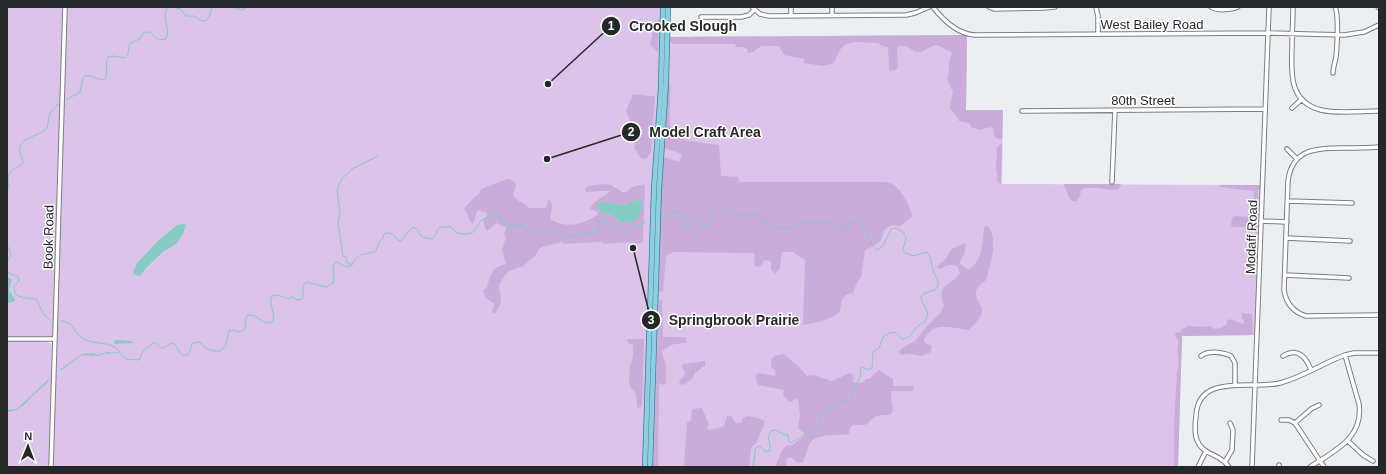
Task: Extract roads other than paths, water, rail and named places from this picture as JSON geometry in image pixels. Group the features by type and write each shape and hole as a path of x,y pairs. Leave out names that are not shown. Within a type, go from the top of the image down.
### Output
{"main road":[{"path":"645,467 654,188 661,88 663,7"},
{"path":"650,467 659,189 666,82 668,7"}],"street":[{"name":"Book Road","path":"51,467 65,7"},
{"path":"791,7 791,16"},
{"path":"832,7 832,15"},
{"path":"701,17 741,17 748,15 753,9 765,16 906,15 929,7"},
{"name":"West Bailey Road","path":"933,7 951,25 961,31 972,34 1268,33 1337,35 1356,34 1367,31 1379,25"},
{"path":"989,7 994,9 1055,7"},
{"path":"1096,7 1098,16 1098,34"},
{"path":"1211,7 1216,9 1233,9 1238,7"},
{"name":"Modaff Road","path":"1252,467 1269,7"},
{"path":"1293,7 1292,80 1302,99 1315,108 1326,111 1379,111"},
{"path":"1333,73 1336,57 1337,35 1337,11 1335,7"},
{"path":"1292,108 1302,99"},
{"name":"80th Street","path":"1022,111 1265,109"},
{"path":"1112,182 1115,110"},
{"path":"1379,147 1316,149 1307,152 1297,159 1289,174 1285,275 1285,292 1287,300 1292,308 1302,314 1316,317 1379,316"},
{"path":"1287,150 1297,159"},
{"path":"1288,201 1352,203"},
{"path":"1262,221 1287,222"},
{"path":"1286,238 1350,241"},
{"path":"1285,275 1349,278"},
{"path":"7,339 55,339"},
{"path":"1201,356 1208,353 1223,353 1231,356 1235,363 1235,384"},
{"path":"1283,356 1289,353 1301,354 1306,359 1311,370"},
{"path":"1229,467 1225,462 1206,451 1198,444 1195,435 1196,414 1198,404 1202,397 1225,386 1235,384 1272,385 1282,383 1345,355 1358,353 1379,353"},
{"path":"1310,467 1348,441 1358,425 1360,412 1358,398 1345,355"},
{"path":"1295,423 1311,409 1320,405"},
{"path":"1281,420 1289,420 1295,423 1324,467"},
{"path":"1225,462 1232,450 1233,430 1230,423"},
{"path":"1348,441 1365,457 1373,461"},
{"path":"1198,467 1206,451"}],"waterway":[{"path":"66,100 80,92 83,78 85,76 91,76 101,80 106,78 108,57 114,56 125,58 128,54 130,43 140,39 143,33 148,32 159,40 166,39 167,31 165,12 167,8 172,7"},
{"path":"173,7 180,9 186,16 194,16 205,21 209,17 212,7"},
{"path":"233,7 242,10 247,7"},
{"path":"7,190 9,187 8,180 10,173 23,163 20,149 21,144 47,128 51,112 59,104"},
{"path":"353,264 347,263 346,257 343,256 338,222 340,213 337,189 342,179 352,169 378,156"},
{"path":"666,217 676,212 680,212 685,216 682,223 689,227 696,218 703,225 707,225 713,214 723,213 728,210 738,216 756,214 760,216 762,222 783,229 792,228 802,223 831,222 842,231 845,230 849,223 857,222 862,225 868,233 872,245 877,250 883,246 891,229 896,228 903,232 906,236 903,249 905,253 914,256 926,252 930,257 938,284 935,290 921,296 922,303 927,311 926,320 907,338 902,339 895,332 889,333 883,337 879,348 873,352 872,368 868,370 863,367 860,368 861,371 859,380 853,389 852,398 832,405 826,409 813,430 791,443 789,442 788,435 776,430 771,431 769,438 770,451 766,452 759,446 756,447 753,467"},
{"path":"61,321 69,323 79,336 86,340 113,346 126,359 139,360 143,351 153,343 156,343 161,348 173,343 184,356 189,354 192,344 197,342 201,343 209,350 220,351 226,345 229,331 233,330 240,332 245,329 246,318 248,315 255,316 269,323 273,322 274,315 271,303 272,296 278,295 288,299 292,297 297,300 302,299 303,287 307,282 326,287 334,282 333,266 335,262 346,267 351,266 359,256 376,251 379,242 383,238 384,234 387,233 393,234 398,240 401,241 414,227 418,230 422,237 432,239 440,227 451,227 457,233 472,233 481,220 490,217 493,211 498,213 502,221 505,223 511,225 523,225 528,232 543,228 566,237 597,232 599,221 603,217 626,233 633,227 643,224 645,221"},
{"path":"7,246 11,256 7,261"},
{"path":"7,272 18,277 19,281 14,286 15,294 21,297 37,300 43,314 50,320"}],"place":[{"name":"Crooked Slough","path":"548,84"},
{"name":"Model Craft Area","path":"547,159"},
{"name":"Springbrook Prairie","path":"633,248"}]}
